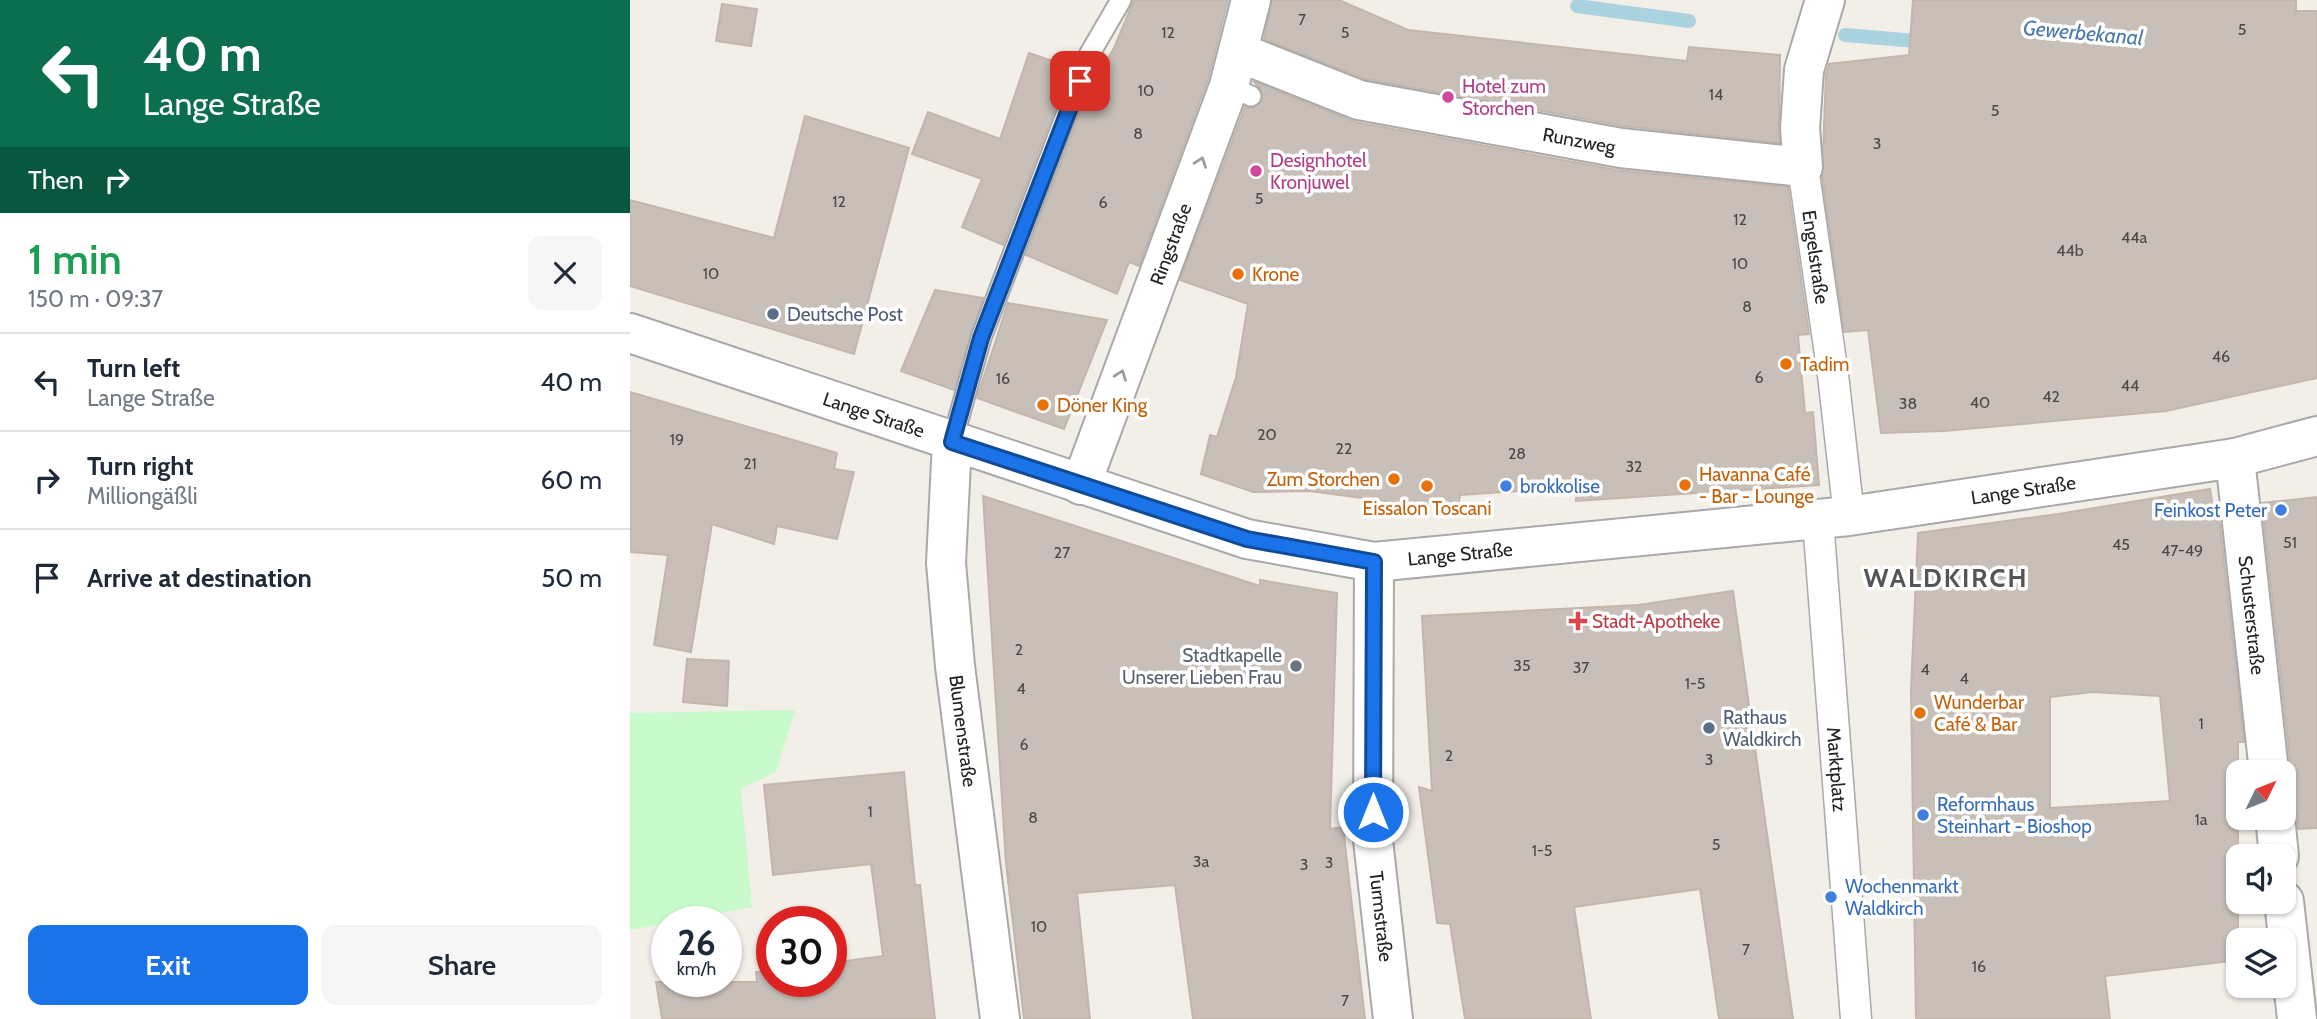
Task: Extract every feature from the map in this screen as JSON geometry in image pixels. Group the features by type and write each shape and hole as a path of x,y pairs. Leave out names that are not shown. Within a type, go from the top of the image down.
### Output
{"street":[{"name":"Ringstraße","path":"1081,485 1239,78 1251,0"},
{"name":"Engelstraße","path":"1816,1 1804,70 1800,128 1803,167 1833,375 1833,518"},
{"name":"Runzweg","path":"1239,78 1621,148 1803,167"},
{"name":"Lange Straße","path":"630,333 1247,539 1374,562 1833,518 2235,458 2317,436"},
{"name":"Blumenstraße","path":"952,442 947,576 955,666 1000,1019"},
{"name":"Schusterstraße","path":"2235,458 2268,760"},
{"name":"Marktplatz","path":"1833,518 1856,1019"},
{"name":"Turmstraße","path":"1374,562 1373,840 1393,1019"},
{"path":"2285,914 2297,1019"}],"lane":[{"path":"952,442 991,312 1090,55 1121,0"}],"green space":[{"path":"795,710 776,772 741,789 752,907 651,906 651,926 630,930 630,713"}],"building":[{"path":"1134,0 1228,0 1208,79 1139,266 1129,262 1117,294 1026,255 1095,74 1098,76 1114,48"},
{"path":"1272,0 1339,0 1408,30 1687,61 1689,47 1780,55 1779,143 1624,126 1365,79 1264,39"},
{"path":"1913,0 2296,0 2296,11 2317,11 2317,378 2166,411 1944,431 1881,433 1868,330 1844,332 1822,177 1826,74 1829,64 1909,55"},
{"path":"722,4 757,9 751,46 716,41"},
{"path":"1029,53 1071,67 1003,245 962,227 982,179 912,154 928,112 1000,139"},
{"path":"1253,81 1355,122 1617,170 1788,187 1809,334 1798,335 1805,413 1813,412 1819,485 1576,501 1577,487 1460,495 1458,506 1400,503 1309,491 1253,492 1201,474 1210,435 1217,437 1236,377 1248,304 1180,280 1245,107 1253,108 1262,100 1261,89"},
{"path":"805,116 909,148 854,354 630,286 630,200 774,238"},
{"path":"935,290 983,298 954,390 901,371"},
{"path":"1008,303 1107,320 1064,429 977,398"},
{"path":"630,392 837,453 834,469 854,472 837,539 777,526 774,544 712,524 691,652 654,645 668,555 630,552"},
{"path":"2210,489 2213,507 2218,507 2244,742 2238,742 2238,760 2226,760 2226,830 2238,830 2238,844 2226,844 2226,914 2238,914 2238,928 2226,928 2226,961 2105,976 2110,1019 1916,1019 1911,690 1918,533","holes":["2093,692 2160,696 2170,801 2050,808 2050,697"]},
{"path":"983,496 1260,586 1260,580 1337,593 1330,829 1343,827 1365,1019 1193,1019 1175,885 1077,893 1090,1019 1024,1019 1006,863"},
{"path":"2317,497 2317,828 2298,829 2296,760 2290,760 2262,503"},
{"path":"1733,591 1793,1019 1719,1019 1700,889 1574,907 1591,1019 1465,1019 1450,924 1437,923 1419,787 1432,791 1422,616 1638,605"},
{"path":"687,659 729,661 727,706 683,702"},
{"path":"904,772 915,885 920,885 935,1019 662,1019 658,997 742,997 742,982 756,982 756,997 847,997 847,961 883,956 871,864 773,875 764,785"}],"waterway":[{"name":"Gewerbekanal","path":"1577,6 1689,21"},
{"name":"Gewerbekanal","path":"1845,35 1928,42"}],"place":[{"name":"Hotel zum Storchen","path":"1448,97"},
{"name":"Designhotel Kronjuwel","path":"1256,171"},
{"name":"Krone","path":"1238,274"},
{"name":"Deutsche Post","path":"773,314"},
{"name":"Tadim","path":"1786,364"},
{"name":"Döner King","path":"1043,405"},
{"name":"Zum Storchen","path":"1394,479"},
{"name":"Havanna Café - Bar - Lounge","path":"1685,485"},
{"name":"Eissalon Toscani","path":"1427,486"},
{"name":"brokkolise","path":"1506,486"},
{"name":"Feinkost Peter","path":"2281,510"},
{"name":"Stadt-Apotheke","path":"1578,621"},
{"name":"Stadtkapelle Unserer Lieben Frau","path":"1296,666"},
{"name":"Wunderbar Café & Bar","path":"1920,713"},
{"name":"Rathaus Waldkirch","path":"1709,728"},
{"name":"Reformhaus Steinhart - Bioshop","path":"1923,815"},
{"name":"Wochenmarkt Waldkirch","path":"1831,897"}],"district":[{"name":"WALDKIRCH","path":"1946,578"}],"route":[{"path":"1080,81 981,338 952,442 1247,539 1374,562 1373,812"}]}
